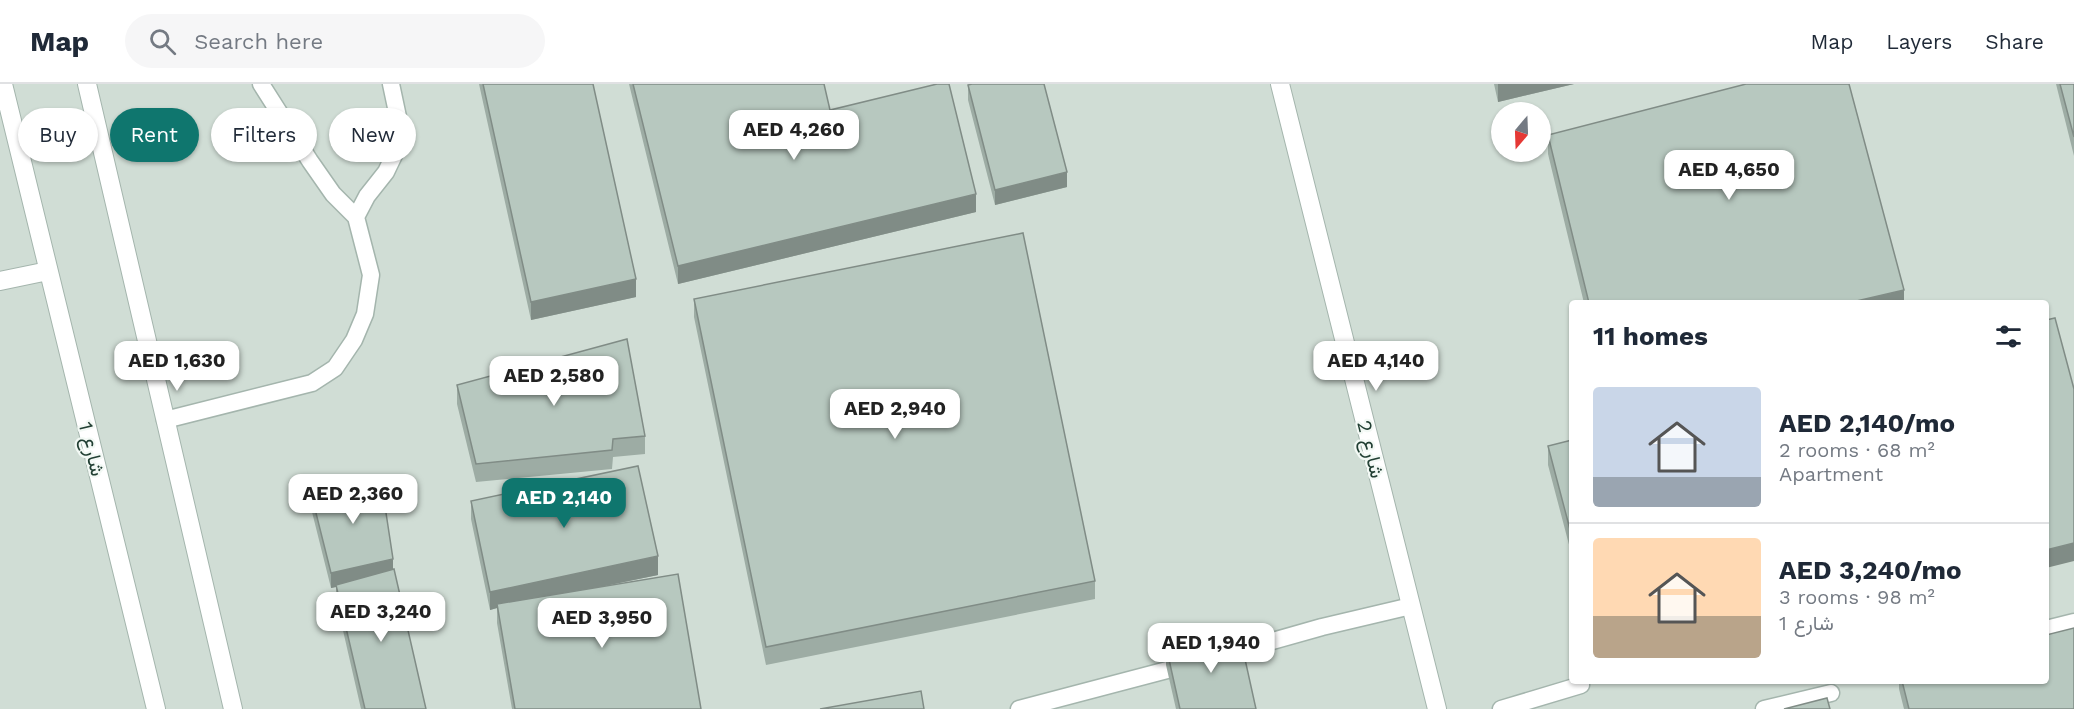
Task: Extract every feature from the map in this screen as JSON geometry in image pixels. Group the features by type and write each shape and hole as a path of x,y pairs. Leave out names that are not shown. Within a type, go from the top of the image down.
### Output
{"street":[{"name":"شارع 1","path":"3,84 156,709"},
{"path":"87,84 233,709"},
{"name":"شارع 2","path":"1280,84 1437,709"},
{"path":"0,281 48,271"}],"lane":[{"path":"165,420 312,383 335,368 354,340 365,314 371,275 356,217 333,194 261,84"},
{"path":"356,217 367,196 386,172 396,151 401,131 391,84"},
{"path":"1019,709 1179,673 1322,627 1411,606"},
{"path":"2049,628 2074,622"},
{"path":"1501,709 1581,685"},
{"path":"1764,709 1831,693"}],"shaded area":[{"path":"0,84 2074,84 2074,709 0,709"}],"building":[{"path":"483,84 593,84 636,279 531,302"},
{"path":"633,84 824,84 830,110 937,84 949,84 976,194 678,266"},
{"path":"1044,84 1067,172 995,190 968,85"},
{"path":"1746,84 1849,84 1904,290 1861,300 1588,300 1551,147 1551,134"},
{"path":"2060,84 2074,84 2074,137"},
{"path":"1023,233 1095,581 766,647 694,299"},
{"path":"2055,318 2074,389 2074,543 2049,549 2049,319"},
{"path":"627,339 645,436 613,439 612,450 476,464 457,385"},
{"path":"1569,441 1569,526 1548,446"},
{"path":"638,466 658,556 490,592 471,501"},
{"path":"381,480 393,559 331,573 310,489"},
{"path":"394,569 426,709 365,709 336,585"},
{"path":"678,574 701,709 515,709 497,604"},
{"path":"2074,628 2074,709 1909,709 1903,684 2049,684 2049,634"},
{"path":"1239,632 1256,709 1180,709 1166,646"},
{"path":"921,691 924,709 820,709"},
{"path":"1827,698 1830,709 1784,709"}]}
